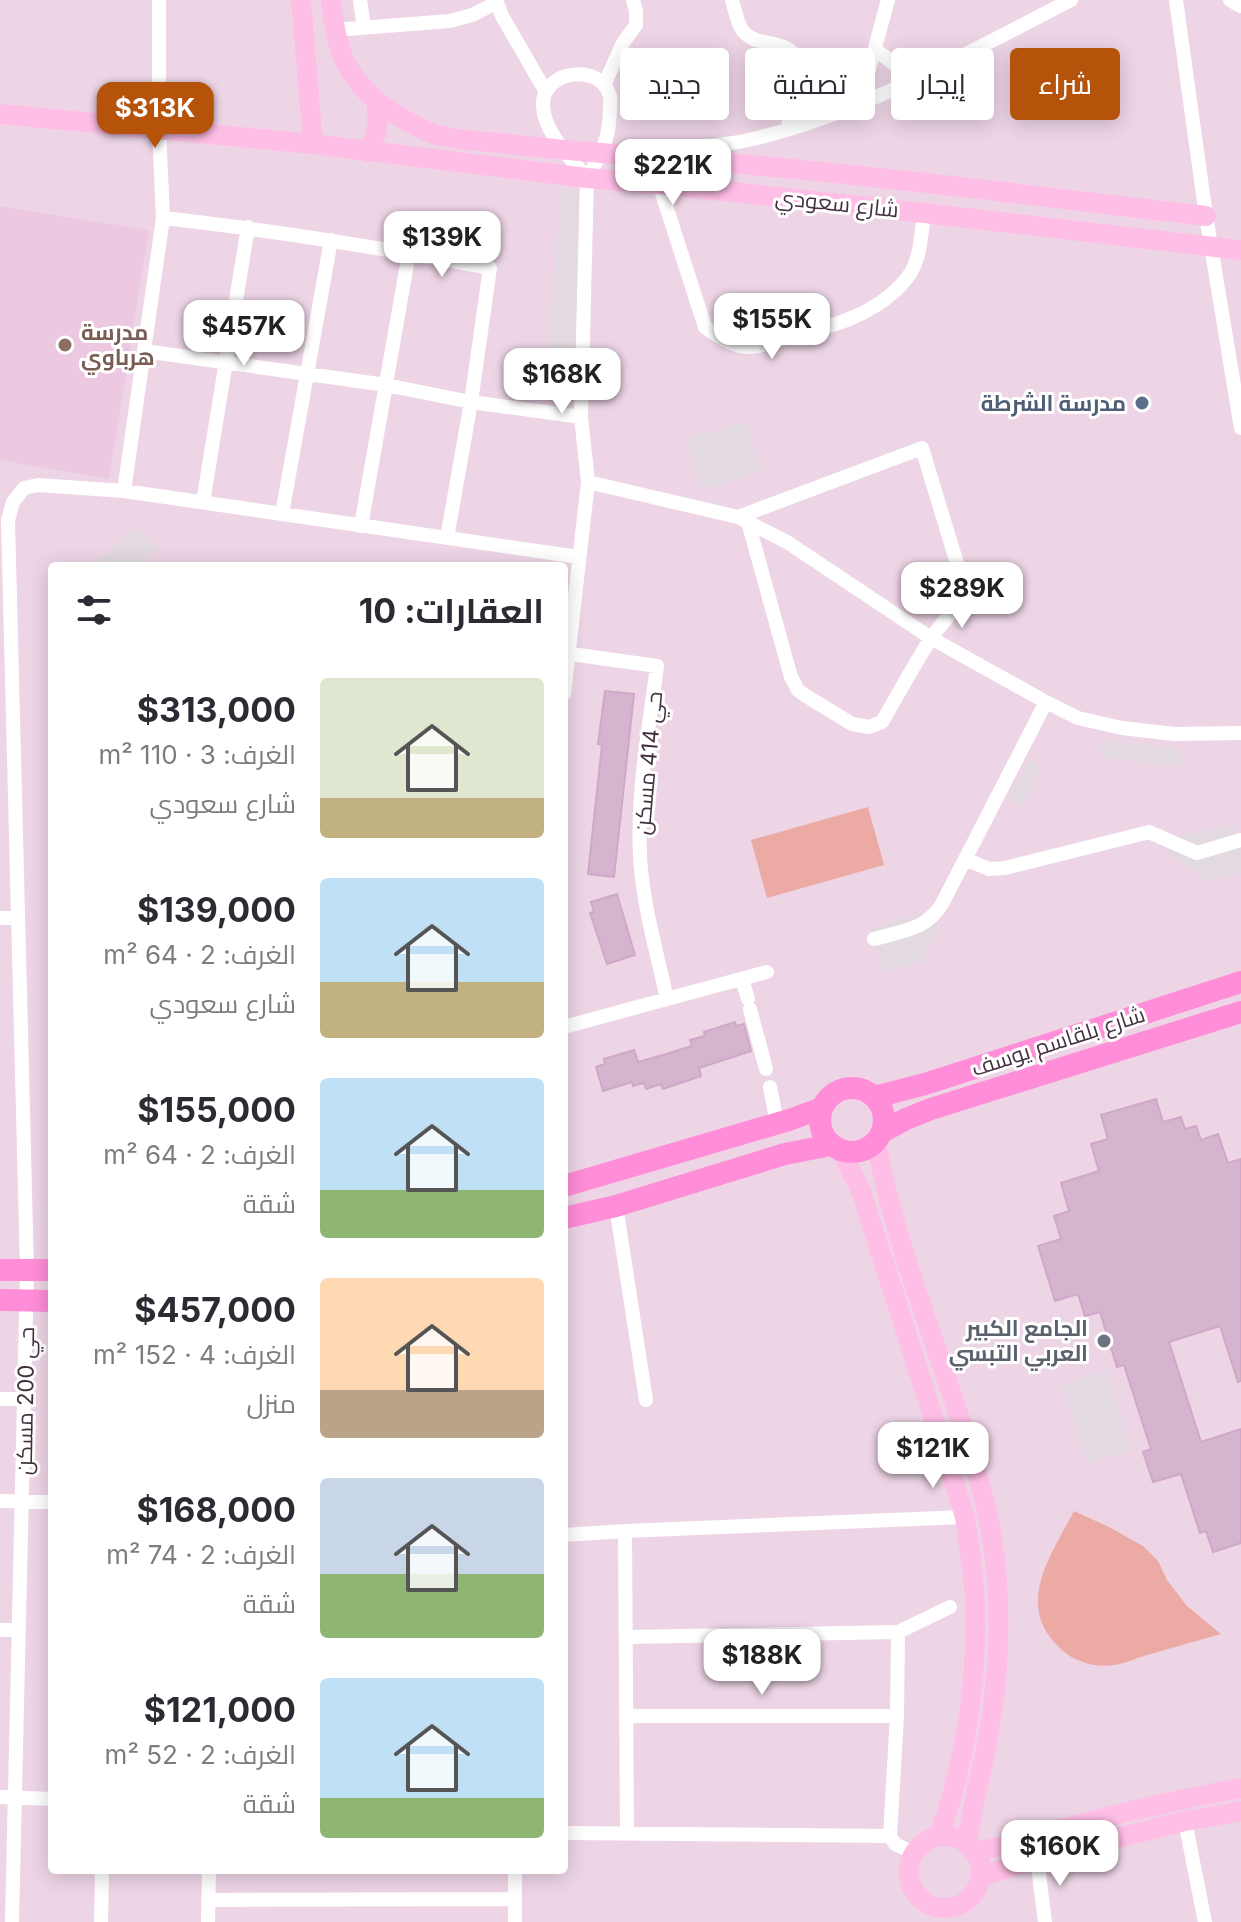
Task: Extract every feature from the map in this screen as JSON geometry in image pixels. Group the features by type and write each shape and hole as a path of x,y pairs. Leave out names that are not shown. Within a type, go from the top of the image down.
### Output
{"main road":[{"path":"301,0 313,144"},
{"name":"شارع سعودي","path":"331,0 334,30 344,61 358,85 376,102 435,135 564,151 774,167 1206,216"},
{"path":"367,152 375,139 379,121 376,102"},
{"name":"شارع سعودي","path":"0,114 313,144 587,178 1231,246"},
{"name":"شارع بلقاسم يوسف","path":"875,1097 925,1084 1241,982"},
{"name":"شارع بلقاسم يوسف","path":"879,1137 906,1119 931,1109 1241,1012"},
{"path":"568,1217 616,1206 785,1154 836,1148 851,1153 860,1152 869,1148 879,1137 885,1123 881,1104 869,1092 847,1088 836,1091 828,1098 819,1118 824,1137 836,1148 861,1191 965,1517 975,1603 974,1657 964,1741 953,1793 939,1837"},
{"path":"568,1185 822,1108"},
{"path":"879,1137 893,1219 964,1430 992,1538 997,1619 995,1692 972,1810 971,1848 980,1868 980,1877 968,1900 962,1922"},
{"path":"0,1270 48,1270"},
{"path":"0,1300 48,1301"},
{"path":"968,1900 956,1907 931,1913 913,1888 909,1876 914,1853 921,1845 939,1837 949,1837 971,1848 1004,1846 1097,1819 1241,1788"},
{"path":"980,1877 1037,1858 1185,1821 1241,1811"}],"street":[{"path":"124,491 163,218 159,0"},
{"path":"360,0 364,28"},
{"path":"604,85 623,43 636,25 633,0"},
{"path":"732,0 743,31 755,39 784,46 798,57 802,67 787,130"},
{"path":"888,0 875,49 891,62"},
{"path":"972,48 1050,5 1071,0"},
{"path":"1176,0 1206,216 1231,246 1241,428"},
{"path":"1230,0 1241,6"},
{"path":"334,30 450,21 472,15 496,2 546,92"},
{"path":"568,638 588,482 581,417 587,178 603,153 610,123 610,95 604,85 584,74 573,74 553,83 542,104 547,124 564,151 587,178"},
{"path":"603,153 744,141 814,120"},
{"path":"659,184 705,327 735,345 750,347 839,323 862,314 893,293 909,276 919,253 924,213"},
{"path":"163,218 248,227 490,268 447,538"},
{"path":"203,502 248,227"},
{"path":"282,514 331,240"},
{"path":"361,526 409,253"},
{"path":"144,351 386,385 471,402 581,417"},
{"path":"922,448 962,580 962,594 956,607 931,638 882,722 869,727 852,724 798,690 791,677 743,520 922,448"},
{"path":"588,482 743,520 787,542 931,638 1078,718 1122,728 1174,734 1241,733"},
{"path":"4,521 24,488 38,485 124,491 579,557"},
{"name":"حي 200 مسكن","path":"4,521 27,1270 23,1501 8,1797 12,1922"},
{"name":"حي 414 مسكن","path":"568,653 657,666 642,784 640,857 667,999"},
{"path":"874,939 922,925 934,918 1046,702"},
{"path":"965,859 989,869 1005,868 1149,832 1197,853 1241,840"},
{"path":"0,918 18,918"},
{"path":"568,1026 767,972"},
{"path":"742,979 766,1069"},
{"path":"770,1087 777,1123"},
{"path":"616,1206 646,1400"},
{"path":"0,1399 25,1399"},
{"path":"0,1501 48,1502"},
{"path":"568,1535 965,1517"},
{"path":"625,1531 627,1833"},
{"path":"626,1637 898,1632 950,1607"},
{"path":"0,1630 18,1630"},
{"path":"898,1632 890,1836 895,1844 914,1853"},
{"path":"627,1716 897,1716"},
{"path":"8,1797 48,1799"},
{"path":"1185,1821 1205,1922"},
{"path":"568,1833 890,1836"},
{"path":"1037,1858 1045,1922"},
{"path":"101,1922 102,1874"},
{"path":"208,1922 209,1874"},
{"path":"515,1874 515,1922"},
{"path":"208,1900 515,1899"}],"shaded area":[{"path":"0,0 1241,0 1241,1922 0,1922"},
{"path":"561,189 578,191 576,402 516,393 520,375 548,362"},
{"name":"مدرسة هرباوي","path":"0,206 149,230 109,479 0,460"},
{"path":"746,421 761,472 702,490 686,439"},
{"path":"137,526 158,549 143,562 96,562"},
{"path":"1099,740 1180,749 1182,765 1159,766 1103,757"},
{"path":"1029,760 1043,766 1022,806 1008,799"},
{"path":"868,807 884,865 767,898 751,840"},
{"path":"1234,824 1241,854 1241,873 1208,881 1167,853 1178,837"},
{"path":"925,913 940,928 922,961 883,972 870,928"},
{"path":"1107,1371 1131,1450 1088,1463 1063,1384"},
{"path":"1074,1511 1143,1546 1158,1561 1167,1580 1187,1606 1221,1634 1107,1666 1079,1661 1062,1650 1047,1634 1040,1617 1038,1599 1047,1564"}],"building":[{"path":"605,691 634,694 614,877 588,874"},
{"path":"617,894 635,955 607,964 590,913 594,912 591,902"},
{"path":"735,1022 736,1026 744,1024 751,1051 699,1068 701,1076 663,1089 661,1084 646,1089 644,1083 633,1086 632,1082 603,1091 596,1067 605,1064 604,1059 634,1050 638,1062 663,1055 692,1046 690,1040 705,1036 704,1032"},
{"path":"1156,1099 1163,1122 1181,1117 1185,1129 1196,1126 1201,1140 1218,1134 1228,1163 1241,1159 1241,1381 1238,1382 1220,1326 1169,1342 1201,1442 1241,1429 1241,1543 1213,1552 1206,1531 1200,1533 1181,1474 1153,1482 1143,1452 1151,1449 1124,1365 1117,1367 1100,1312 1085,1316 1078,1294 1055,1301 1038,1246 1061,1239 1054,1216 1069,1211 1061,1183 1099,1171 1091,1144 1108,1139 1101,1115"}],"place":[{"name":"مدرسة هرباوي","path":"65,345"},
{"name":"مدرسة الشرطة","path":"1142,403"},
{"name":"الجامع الكبير العربي التبسي","path":"1104,1341"}]}
